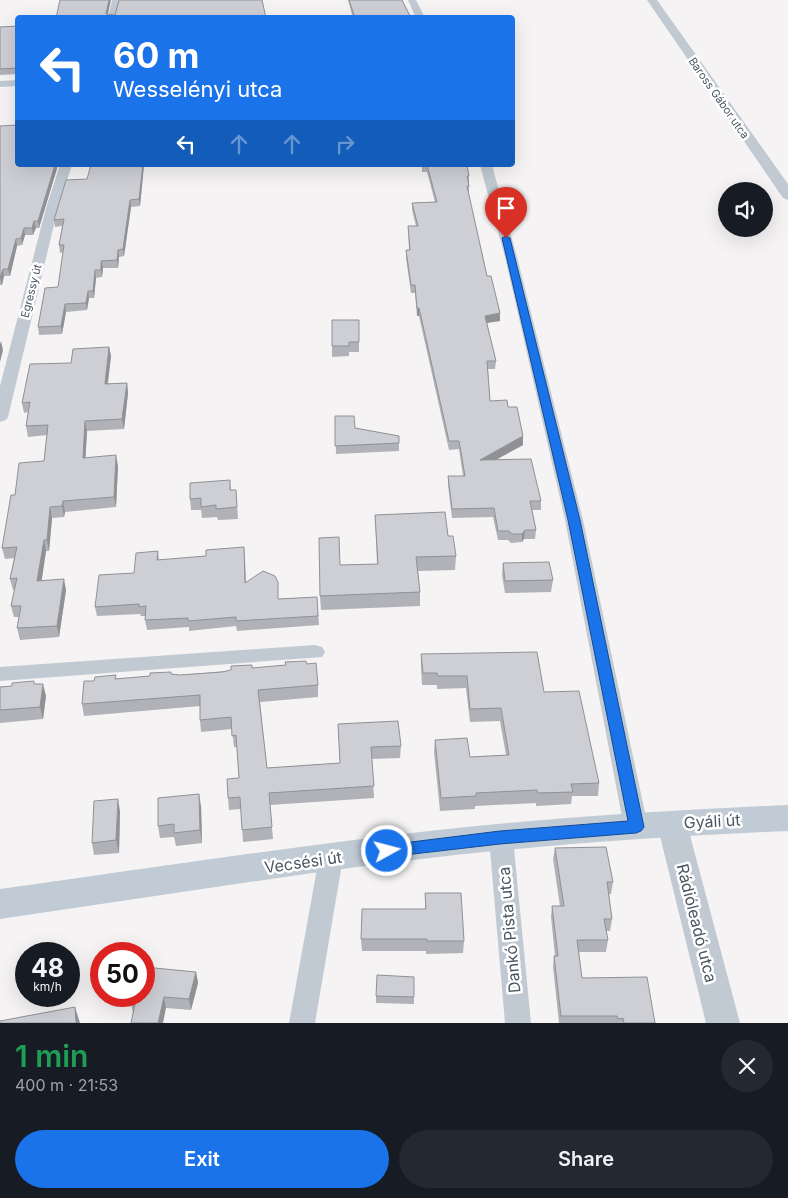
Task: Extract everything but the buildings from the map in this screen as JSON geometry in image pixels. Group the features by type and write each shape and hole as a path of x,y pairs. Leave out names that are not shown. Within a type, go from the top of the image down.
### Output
{"main road":[{"name":"Gyáli út","path":"636,827 788,818"},
{"name":"Vecsési út","path":"0,904 331,858 500,838 636,827"}],"street":[{"path":"113,15 116,0"},
{"path":"412,0 420,15"},
{"name":"Baross Gábor utca","path":"652,0 788,194"},
{"path":"0,84 15,83"},
{"name":"Egressy út","path":"0,417 52,208 65,167"},
{"path":"487,167 511,257 574,520 636,827"},
{"path":"0,674 315,652"},
{"name":"Rádióleadó utca","path":"672,824 723,1023"},
{"name":"Dankó Pista utca","path":"500,838 518,1023"},
{"path":"302,1023 331,858"}],"route":[{"path":"387,851 500,838 636,827 574,520 506,238"}]}
